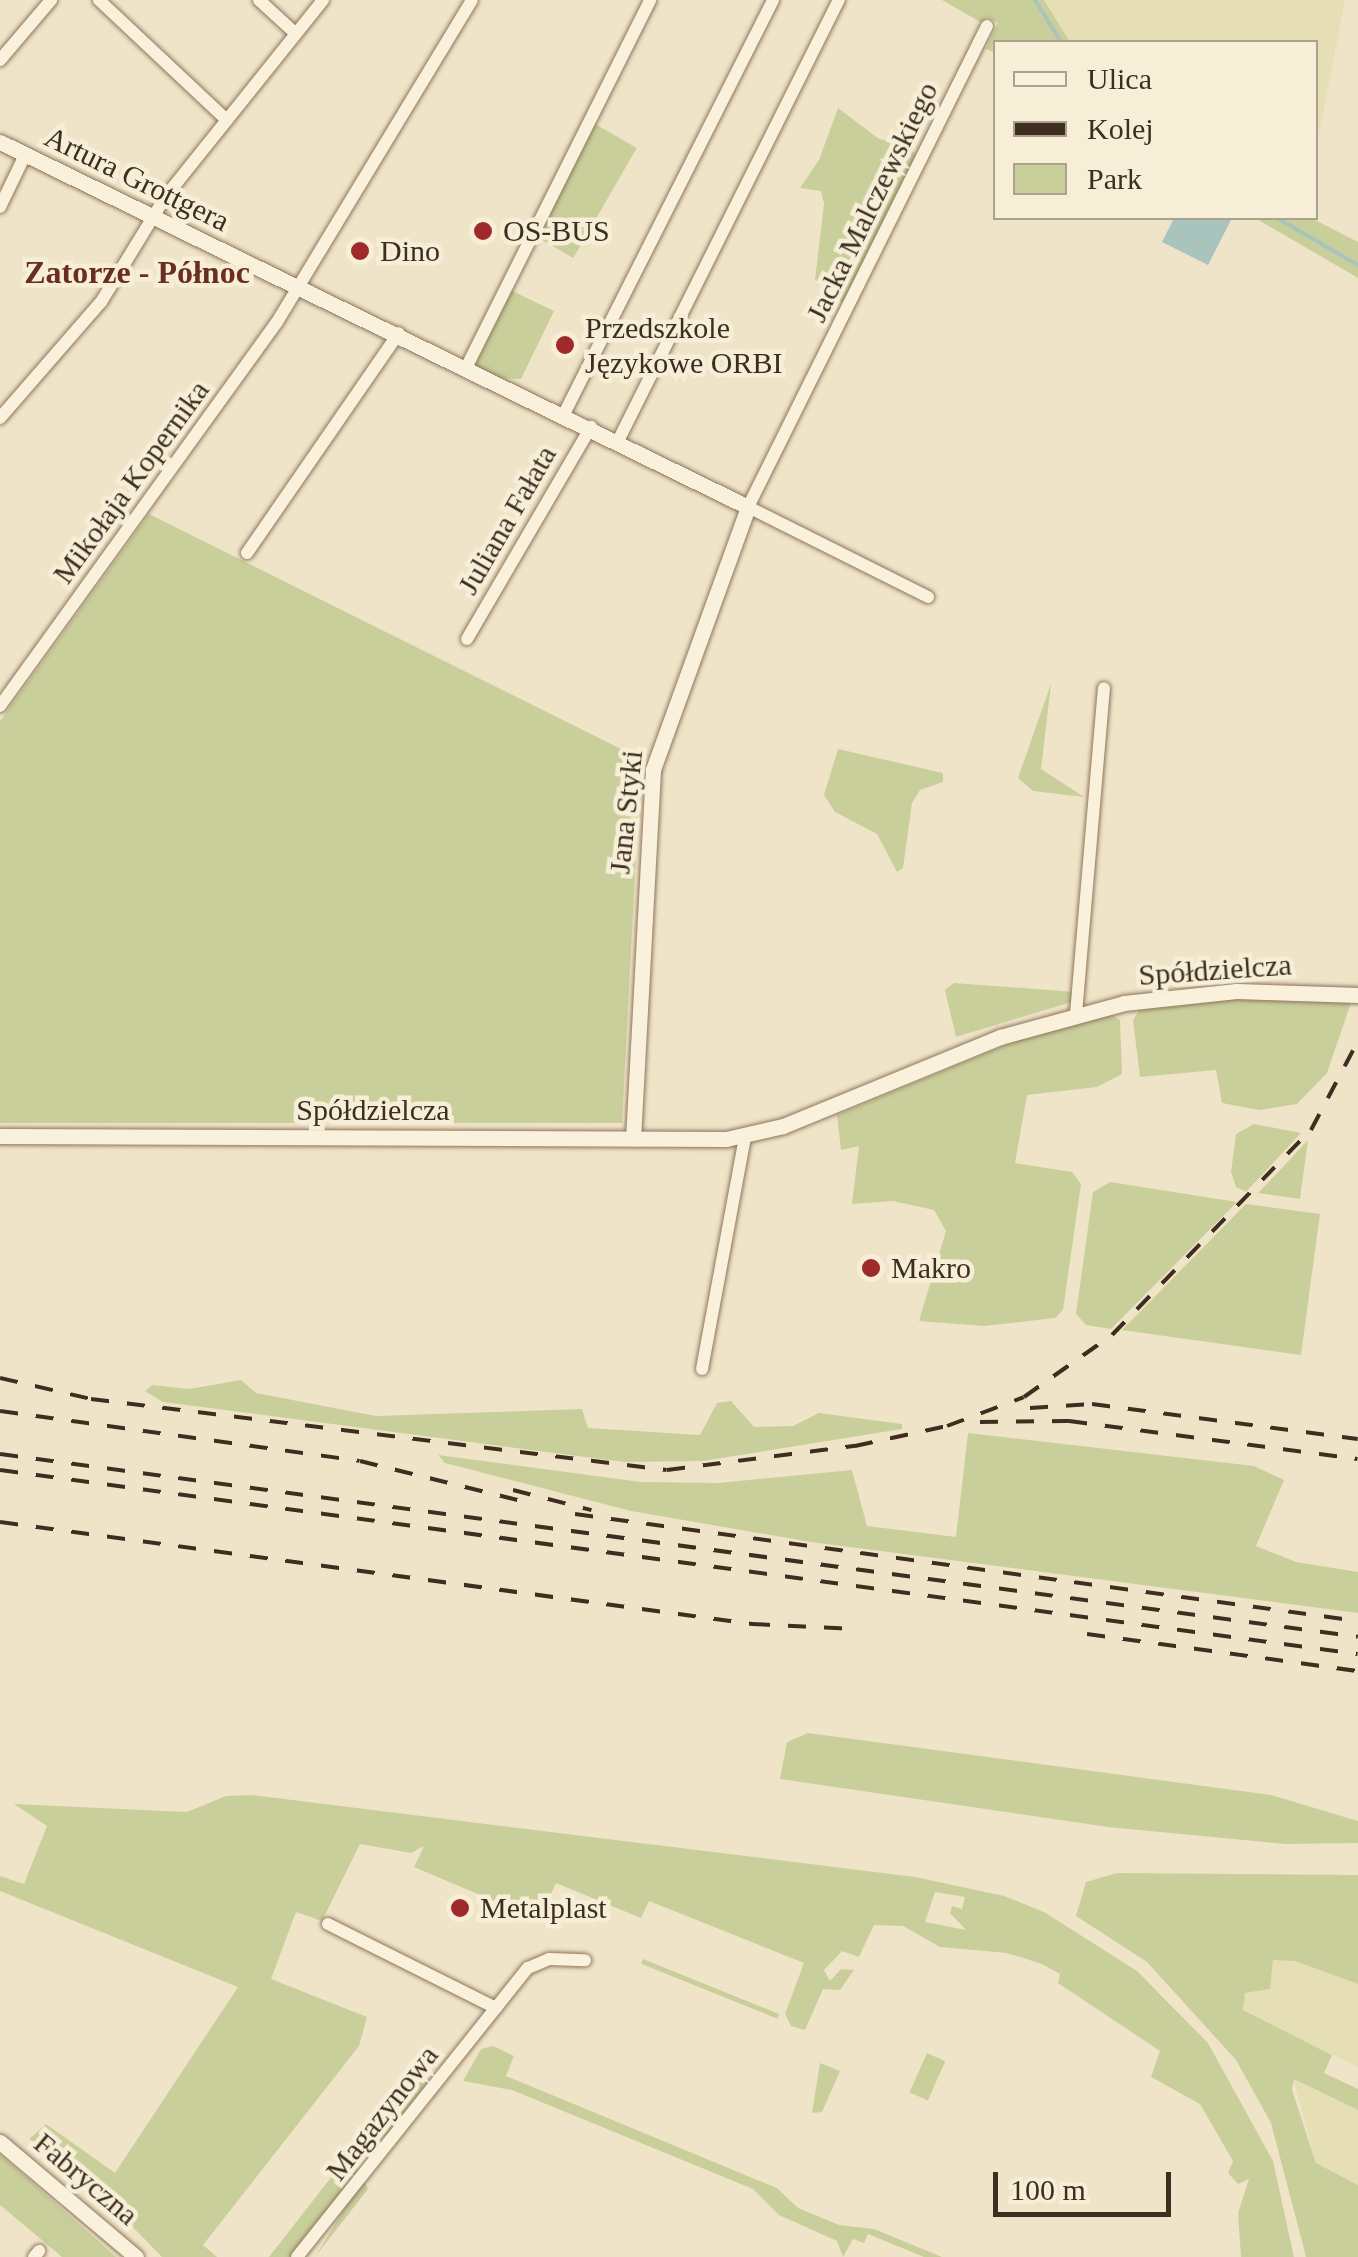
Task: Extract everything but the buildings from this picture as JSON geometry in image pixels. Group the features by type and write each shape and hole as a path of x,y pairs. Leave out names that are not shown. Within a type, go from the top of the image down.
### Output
{"street":[{"path":"0,60 51,0"},
{"path":"99,0 227,120"},
{"path":"259,0 295,33"},
{"path":"0,418 102,302 153,218 323,0"},
{"name":"Mikołaja Kopernika","path":"0,706 300,286 472,0"},
{"path":"467,366 650,0"},
{"path":"564,414 774,0"},
{"path":"618,441 839,0"},
{"name":"Jacka Malczewskiego","path":"748,507 987,26"},
{"name":"Artura Grottgera","path":"0,142 467,366 928,598"},
{"path":"0,207 25,155"},
{"path":"247,554 399,333"},
{"name":"Juliana Fałata","path":"467,638 591,428"},
{"name":"Jana Styki","path":"633,1138 655,762 748,507"},
{"path":"1076,1014 1104,688"},
{"name":"Spółdzielcza","path":"0,1136 745,1136 850,1100 1000,1036 1076,1014 1223,992 1358,994"},
{"path":"702,1369 745,1136"},
{"path":"328,1924 496,2008"},
{"name":"Magazynowa","path":"302,2254 536,1962 585,1960"},
{"name":"Fabryczna","path":"0,2142 136,2257"}],"shaded area":[{"path":"1044,0 1345,0 1318,138 1318,40 1069,40"},
{"path":"1273,1960 1295,1961 1358,1984 1358,2067 1243,2011 1245,1993 1270,1989"},
{"path":"1293,2078 1358,2110 1358,2185 1316,2163"}],"green space":[{"path":"942,0 1044,0 1069,40 993,40 993,52 986,49 998,23 986,17 982,23"},
{"path":"838,108 879,139 907,144 920,160 847,307 815,280 824,204 821,191 800,188 819,160"},
{"path":"590,121 637,148 573,258 526,231"},
{"path":"1258,220 1315,220 1358,242 1358,278"},
{"path":"506,288 554,311 521,379 492,378 467,366"},
{"path":"149,514 641,759 622,1123 0,1123 0,721"},
{"path":"1051,684 1041,769 1084,797 1033,791 1018,778"},
{"path":"838,749 943,773 943,782 920,790 912,803 903,868 897,872 877,834 835,812 824,795"},
{"path":"954,983 1075,992 1075,1001 956,1037 945,990"},
{"path":"1223,992 1354,994 1327,1073 1297,1104 1259,1110 1222,1103 1216,1070 1140,1077 1133,1020 1140,1009"},
{"path":"1110,1014 1120,1020 1122,1074 1097,1087 1027,1095 1015,1163 1072,1172 1081,1184 1063,1310 1055,1318 984,1326 919,1321 946,1231 934,1210 893,1201 852,1204 859,1146 841,1150 837,1115 1035,1033"},
{"path":"1254,1124 1301,1133 1246,1192 1236,1187 1231,1172 1236,1134"},
{"path":"1308,1140 1300,1199 1258,1193 1283,1167"},
{"path":"1110,1182 1237,1202 1111,1329 1086,1325 1076,1314 1093,1192"},
{"path":"1246,1204 1320,1214 1301,1355 1122,1330"},
{"path":"241,1380 256,1393 376,1416 582,1409 588,1428 700,1435 717,1403 731,1401 754,1427 793,1426 819,1413 902,1424 902,1429 703,1461 624,1462 163,1402 145,1391 153,1385 189,1389"},
{"path":"968,1433 1254,1466 1284,1480 1256,1546 1296,1562 1358,1572 1358,1613 811,1542 631,1511 445,1463 438,1455 641,1482 718,1483 852,1470 867,1526 956,1537"},
{"path":"808,1733 1271,1795 1358,1821 1358,1843 1285,1844 1108,1827 780,1779 787,1742"},
{"path":"251,1795 915,1877 1004,1896 1044,1912 1137,1971 1208,2043 1273,2161 1294,2257 1241,2257 1238,2213 1249,2179 1238,2184 1228,2173 1233,2161 1200,2104 1151,2077 1160,2051 1058,1983 1060,1974 1042,1964 1007,1953 940,1947 903,1926 874,1925 859,1957 842,1951 824,1970 830,1981 841,1969 854,1970 840,1990 823,1989 805,2030 791,2026 785,2014 804,1963 649,1901 641,1918 556,1883 539,1920 414,1867 424,1846 411,1853 360,1844 322,1921 296,1912 271,1979 367,2017 359,2046 203,2245 217,2257 162,2257 76,2169 29,2139 46,2124 115,2173 238,1987 0,1891 0,1876 24,1884 47,1826 14,1804 187,1812 226,1796","holes":["935,1892 965,1897 962,1909 952,1906 950,1913 966,1930 925,1922"]},
{"path":"1117,1873 1358,1875 1358,1984 1295,1961 1273,1960 1270,1989 1245,1993 1243,2010 1332,2055 1324,2073 1358,2089 1358,2110 1294,2079 1292,2090 1316,2163 1358,2185 1358,2257 1306,2257 1271,2123 1236,2060 1147,1962 1076,1916 1086,1882"},
{"path":"643,1959 779,2014 777,2019 641,1964"},
{"path":"493,2046 514,2056 506,2076 777,2188 798,2208 839,2225 874,2229 942,2257 924,2257 868,2234 864,2243 853,2239 843,2257 837,2241 779,2215 753,2189 512,2090 463,2081 481,2049"},
{"path":"927,2053 945,2061 928,2100 910,2092"},
{"path":"820,2063 840,2071 822,2112 812,2113"},
{"path":"422,2069 429,2080 388,2134 376,2141 362,2137"},
{"path":"350,2153 368,2189 315,2257 356,2190 297,2257 269,2257"},
{"path":"0,2155 116,2257 62,2257 0,2205"}],"water":[{"path":"1173,220 1231,220 1208,265 1162,242"}],"waterway":[{"path":"1035,0 1060,40"},
{"path":"1280,220 1358,265"}],"railway":[{"path":"0,1378 91,1399 667,1470 855,1446 947,1426 1024,1397 1112,1335 1311,1130 1358,1041"},
{"path":"1030,1408 1092,1404 1358,1439"},
{"path":"0,1411 360,1461 526,1502"},
{"path":"980,1422 1069,1421 1358,1459"},
{"path":"0,1454 1358,1637"},
{"path":"0,1470 1358,1654"},
{"path":"513,1490 591,1510"},
{"path":"575,1514 1358,1621"},
{"path":"0,1522 752,1624 856,1629"},
{"path":"1087,1634 1358,1671"}],"place":[{"name":"OS-BUS","path":"483,231"},
{"name":"Dino","path":"360,251"},
{"name":"Przedszkole Językowe ORBI","path":"565,345"},
{"name":"Makro","path":"871,1268"},
{"name":"Metalplast","path":"460,1908"}],"district":[{"name":"Zatorze - Północ","path":"137,272"}]}
